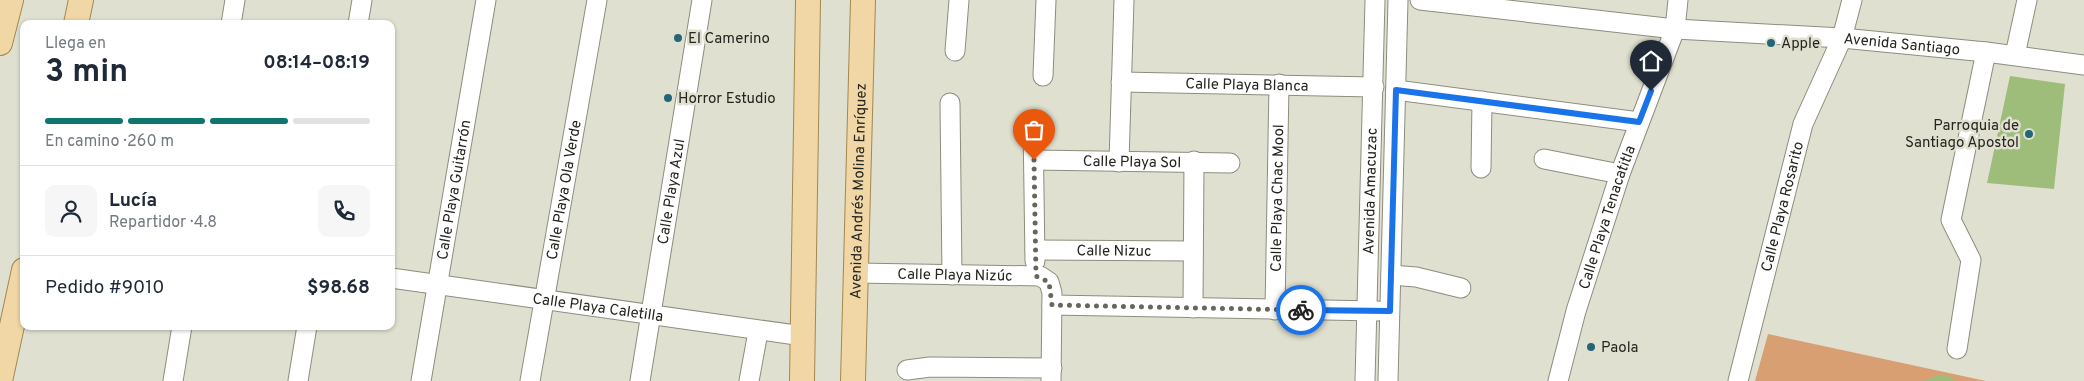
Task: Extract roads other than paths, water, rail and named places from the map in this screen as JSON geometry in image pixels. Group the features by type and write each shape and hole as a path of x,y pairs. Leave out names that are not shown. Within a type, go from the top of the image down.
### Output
{"main road":[{"path":"0,43 11,0"},
{"path":"77,20 81,0"},
{"path":"802,381 808,0"},
{"name":"Avenida Andrés Molina Enríquez","path":"854,381 863,0"},
{"path":"0,381 20,288"}],"street":[{"path":"232,20 235,0"},
{"path":"359,20 362,0"},
{"name":"Calle Playa Guitarrón","path":"421,381 486,0"},
{"name":"Calle Playa Ola Verde","path":"530,381 597,0"},
{"name":"Calle Playa Azul","path":"640,381 702,0"},
{"path":"955,51 958,0"},
{"path":"1043,76 1046,0"},
{"path":"1119,162 1124,0"},
{"name":"Avenida Amacuzac","path":"1365,381 1375,0"},
{"name":"Avenida Amacuzac","path":"1388,381 1398,0"},
{"name":"Avenida Santiago","path":"1420,0 1675,29 1842,38 2015,55 2084,65"},
{"name":"Calle Playa Tenacatitla","path":"1558,381 1576,311 1620,174 1675,29 1678,0"},
{"name":"Calle Playa Rosarito","path":"1738,381 1803,124 1842,38 1852,0"},
{"path":"2015,55 2026,0"},
{"path":"1958,349 1971,260 1951,220 1986,52"},
{"name":"Calle Playa Blanca","path":"1121,82 1374,87"},
{"name":"Calle Playa Chac Mool","path":"1275,310 1279,84"},
{"path":"1396,90 1639,122"},
{"path":"1481,168 1482,101"},
{"path":"950,103 952,275"},
{"path":"907,370 930,374 1052,374 1052,305 1049,282 1036,276 1033,123"},
{"path":"1544,159 1620,174"},
{"name":"Calle Playa Sol","path":"1034,160 1230,163"},
{"path":"1193,308 1194,161"},
{"name":"Calle Nizuc","path":"1035,250 1193,251"},
{"name":"Calle Playa Nizúc","path":"856,273 1036,276"},
{"path":"1391,275 1416,277 1461,288"},
{"name":"Calle Playa Caletilla","path":"395,279 758,332 803,336"},
{"path":"1052,305 1390,311"},
{"path":"173,381 181,330"},
{"path":"298,381 306,330"},
{"path":"749,381 758,332"}],"place":[{"name":"El Camerino","path":"678,38"},
{"name":"Apple","path":"1771,43"},
{"name":"Horror Estudio","path":"668,98"},
{"name":"Parroquia de Santiago Apostol","path":"2029,134"},
{"name":"Paola","path":"1591,347"}]}
